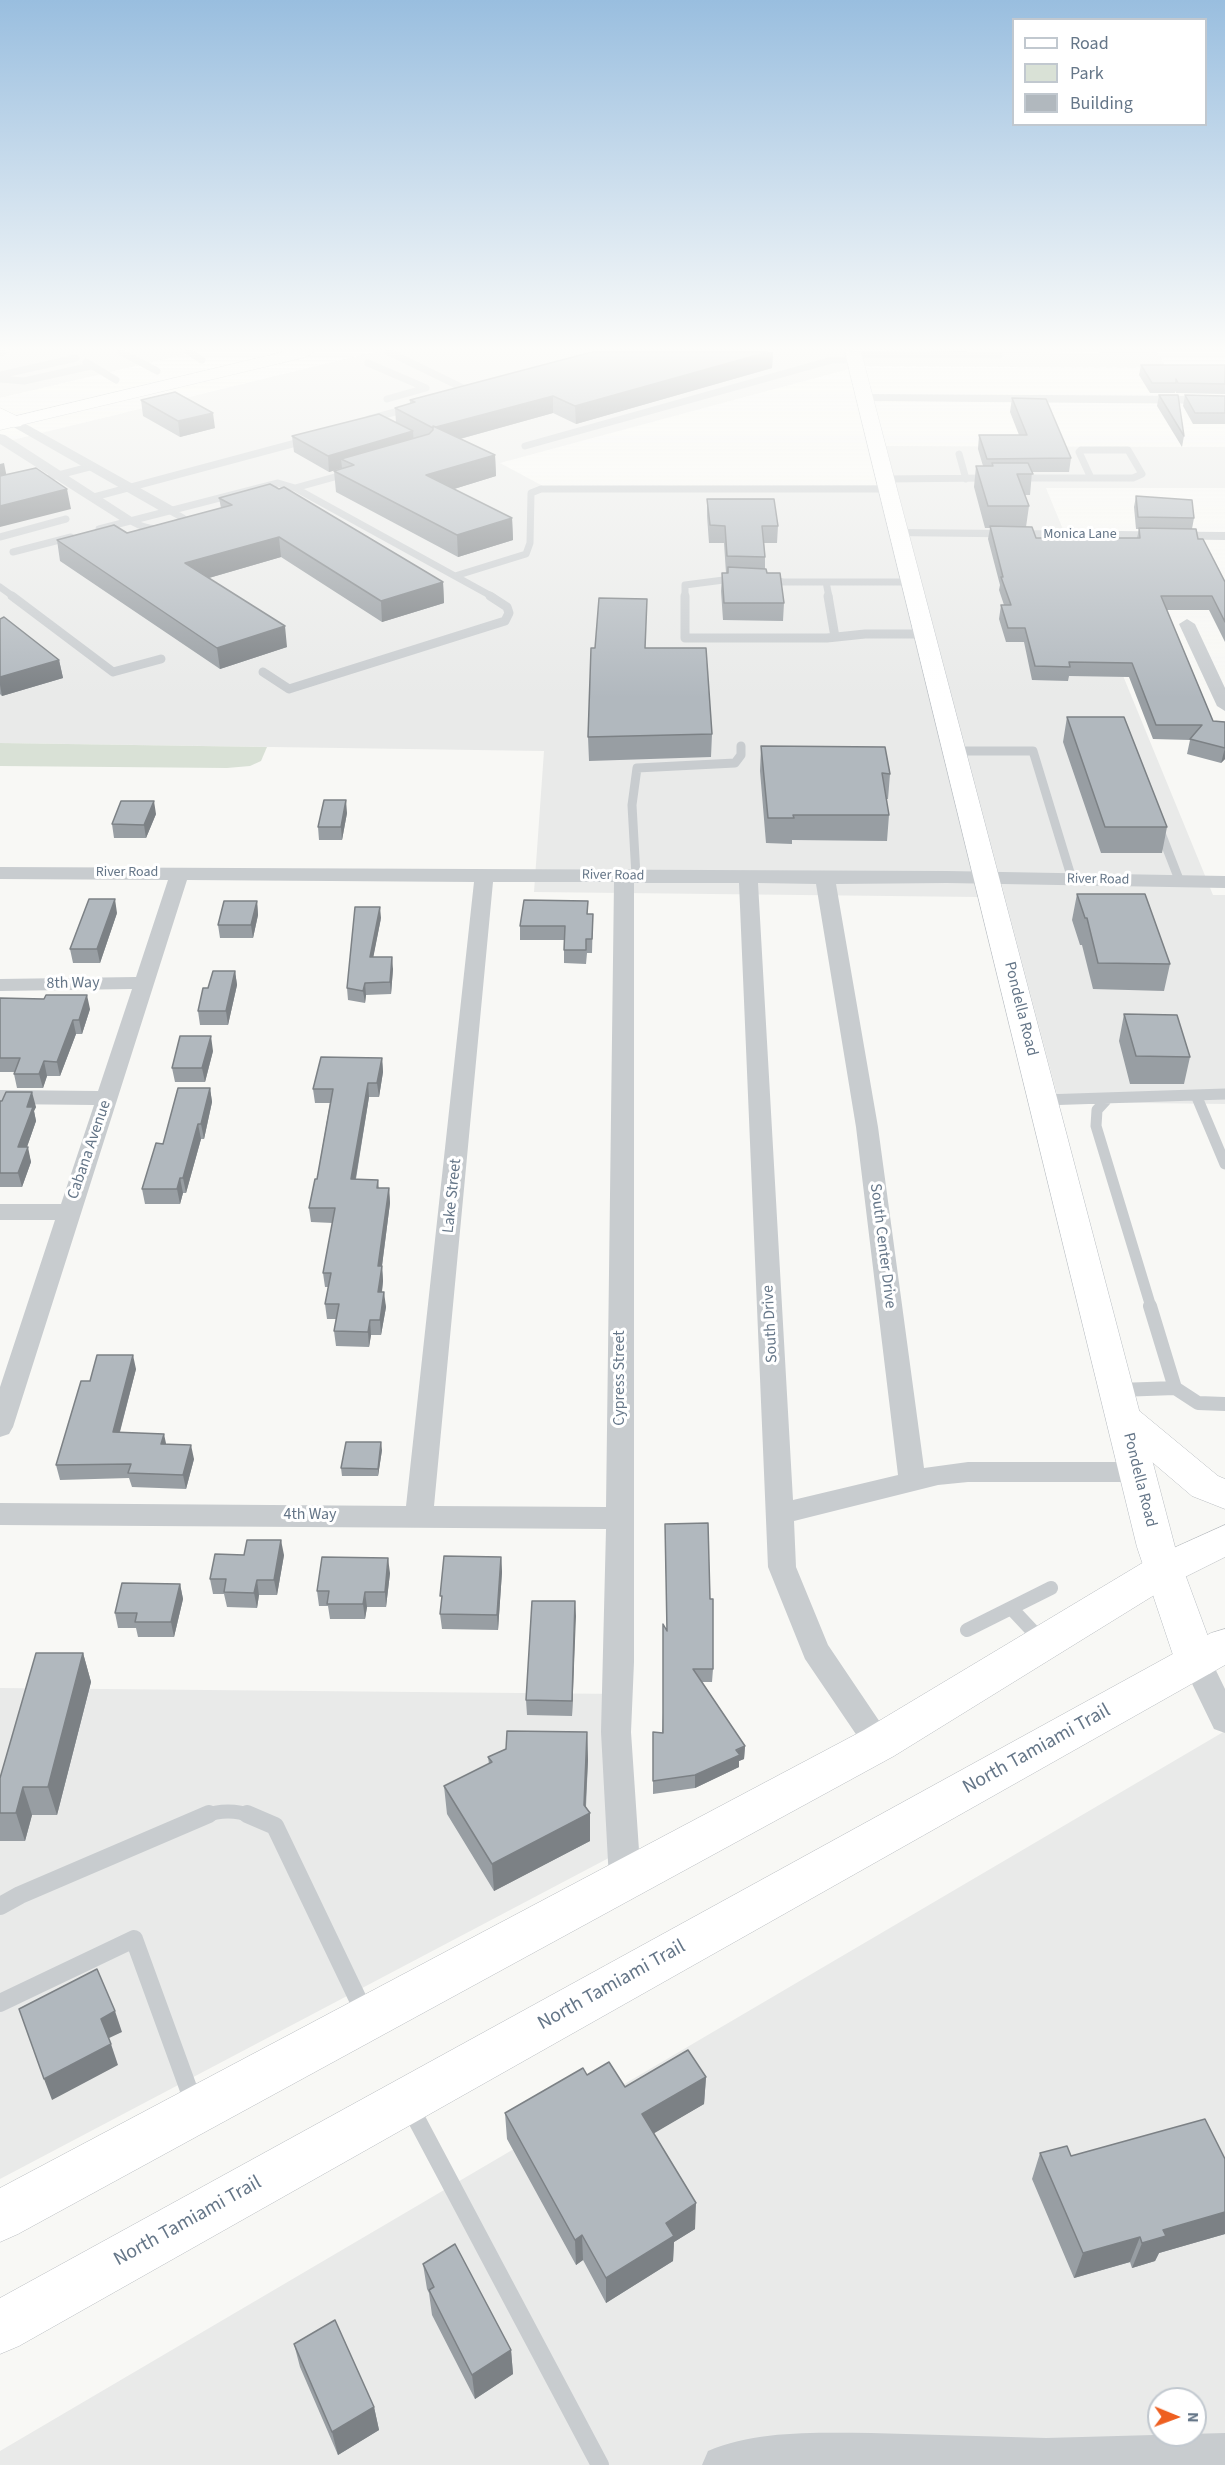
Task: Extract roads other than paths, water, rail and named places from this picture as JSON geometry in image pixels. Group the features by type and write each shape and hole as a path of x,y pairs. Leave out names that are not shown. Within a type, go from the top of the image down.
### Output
{"main road":[{"name":"Pondella Road","path":"882,467 1162,1570 1211,1653"},
{"path":"1120,1404 1205,1486 1225,1495"},
{"path":"0,2216 879,1743 1162,1570 1225,1540"},
{"name":"North Tamiami Trail","path":"0,2327 1211,1653"}],"street":[{"path":"46,467 131,521"},
{"path":"95,467 169,510"},
{"name":"Monica Lane","path":"899,533 1225,536"},
{"path":"1187,624 1225,706"},
{"path":"1207,668 1225,669"},
{"name":"River Road","path":"0,873 986,878 1225,882"},
{"name":"Cabana Avenue","path":"0,1427 180,873"},
{"name":"Lake Street","path":"419,1516 484,875"},
{"name":"Cypress Street","path":"625,1880 616,1732 619,1662 630,876"},
{"name":"South Drive","path":"748,878 782,1567 815,1650 879,1743"},
{"name":"South Center Drive","path":"825,878 867,1127 912,1481"},
{"name":"8th Way","path":"0,985 145,983"},
{"path":"0,1097 107,1098"},
{"path":"0,1212 69,1212"},
{"path":"780,1514 912,1481 968,1472 1137,1472"},
{"name":"4th Way","path":"0,1514 620,1518"},
{"path":"1211,1653 1225,1720"},
{"path":"722,2465 759,2458 875,2452 1021,2458 1225,2453"}],"lane":[{"path":"40,480 89,467"},
{"path":"94,497 207,467"},
{"path":"963,467 966,479"},
{"path":"1086,467 1091,478"},
{"path":"455,576 526,554 530,543 531,493 541,489 886,484 998,478 1133,478 1142,474 1138,467"},
{"path":"295,488 362,469"},
{"path":"88,532 278,483 295,488 455,576 507,607 509,614 505,621 289,689 263,672"},
{"path":"131,521 149,530 160,530 183,522 183,518 169,510"},
{"path":"0,537 66,519"},
{"path":"14,552 78,535"},
{"path":"743,578 710,580 685,585 685,638 925,634"},
{"path":"754,578 826,582 911,582"},
{"path":"826,582 835,637"},
{"path":"1,589 113,672 161,658"},
{"path":"630,876 632,805 637,768 735,763 741,755 741,746"},
{"path":"954,751 1033,751 1072,879"},
{"path":"1154,815 1180,882"},
{"path":"1043,1100 1225,1094"},
{"path":"1196,1095 1225,1164"},
{"path":"1108,1098 1099,1105 1095,1115 1096,1126 1175,1388 1184,1398 1200,1405 1225,1404"},
{"path":"1120,1404 1175,1388"},
{"path":"967,1630 1051,1588"},
{"path":"1011,1608 1043,1643"},
{"path":"0,1906 20,1895 212,1813 241,1812 275,1826 368,2018"},
{"path":"0,2003 134,1939 196,2110"},
{"path":"406,2101 600,2465"}]}
